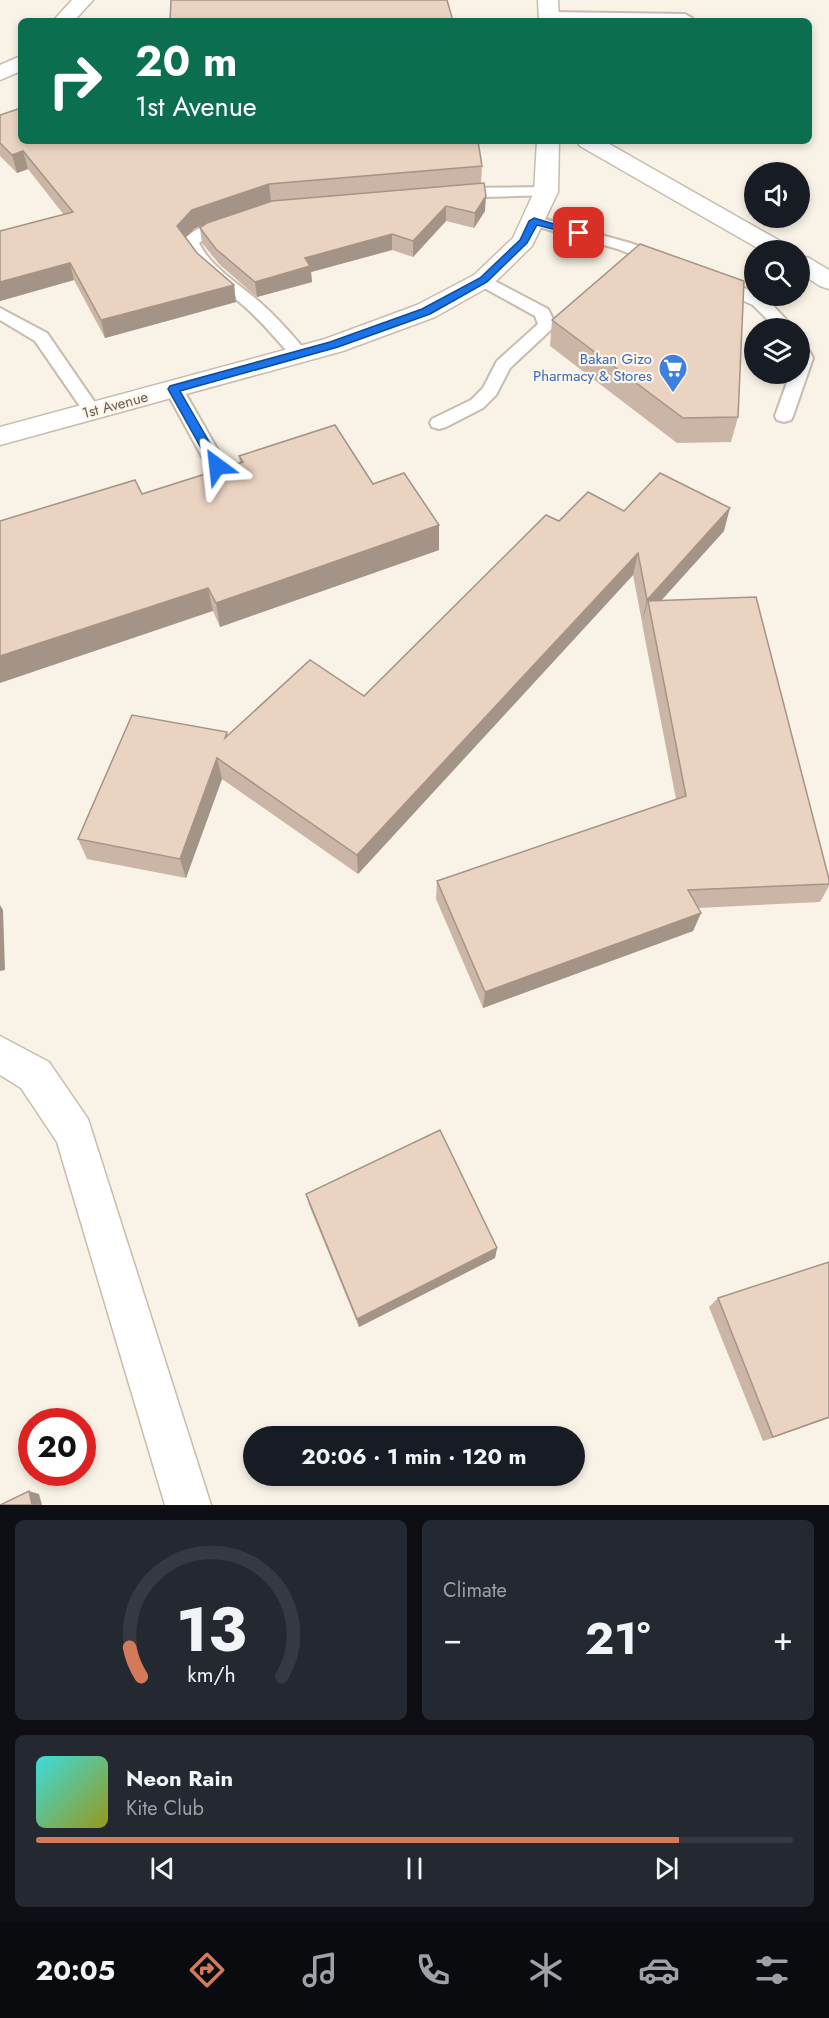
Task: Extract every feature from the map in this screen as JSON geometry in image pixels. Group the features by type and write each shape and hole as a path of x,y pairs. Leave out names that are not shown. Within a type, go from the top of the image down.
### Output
{"street":[{"path":"66,18 83,0"},
{"path":"0,74 18,64"},
{"name":"1st Avenue","path":"0,436 334,345 426,311 483,280 524,241 546,192 548,144"},
{"path":"593,144 761,240"},
{"path":"810,269 829,281"},
{"path":"0,1054 35,1075 75,1133 188,1505"}],"lane":[{"path":"549,12 685,18"},
{"path":"438,195 481,191 546,192"},
{"path":"242,219 202,233 190,242 193,251 257,308 299,354"},
{"path":"534,221 624,246 677,267"},
{"path":"698,275 759,301 776,318"},
{"path":"439,423 477,404 490,391 503,365 547,325 542,313 483,280"},
{"path":"0,313 41,337 92,411"},
{"path":"784,416 795,384"},
{"path":"174,389 217,466"}],"building":[{"path":"171,0 447,0 452,18 170,18"},
{"path":"18,109 18,144 478,144 482,166 269,184 192,210 177,226 197,253 234,285 101,320 70,263 0,282 0,231 73,212 23,151 12,155 0,143 0,115"},
{"path":"484,183 486,196 475,213 446,206 413,241 392,234 305,258 310,266 255,282 216,249 200,228 207,223 272,201"},
{"name":"Bakan Gizo Pharmacy & Stores","path":"640,244 744,281 738,417 683,418 552,320"},
{"path":"335,425 373,484 404,473 439,525 216,603 208,588 0,656 0,521 135,480 142,494 243,462 239,456"},
{"path":"660,473 730,508 647,600 638,553 357,855 217,758 180,859 78,839 132,715 227,732 225,738 310,660 364,696 546,515 559,521 588,492 624,511"},
{"path":"756,597 829,884 688,890 701,913 485,992 437,881 686,796 648,601"},
{"path":"440,1130 497,1248 357,1319 306,1194"},
{"path":"829,1262 829,1417 773,1437 718,1298"},
{"path":"29,1491 32,1505 0,1505"}],"place":[{"name":"Bakan Gizo Pharmacy & Stores","path":"673,394"}],"route":[{"path":"217,466 174,389 334,345 426,311 483,280 524,241 534,221 579,233"}]}
